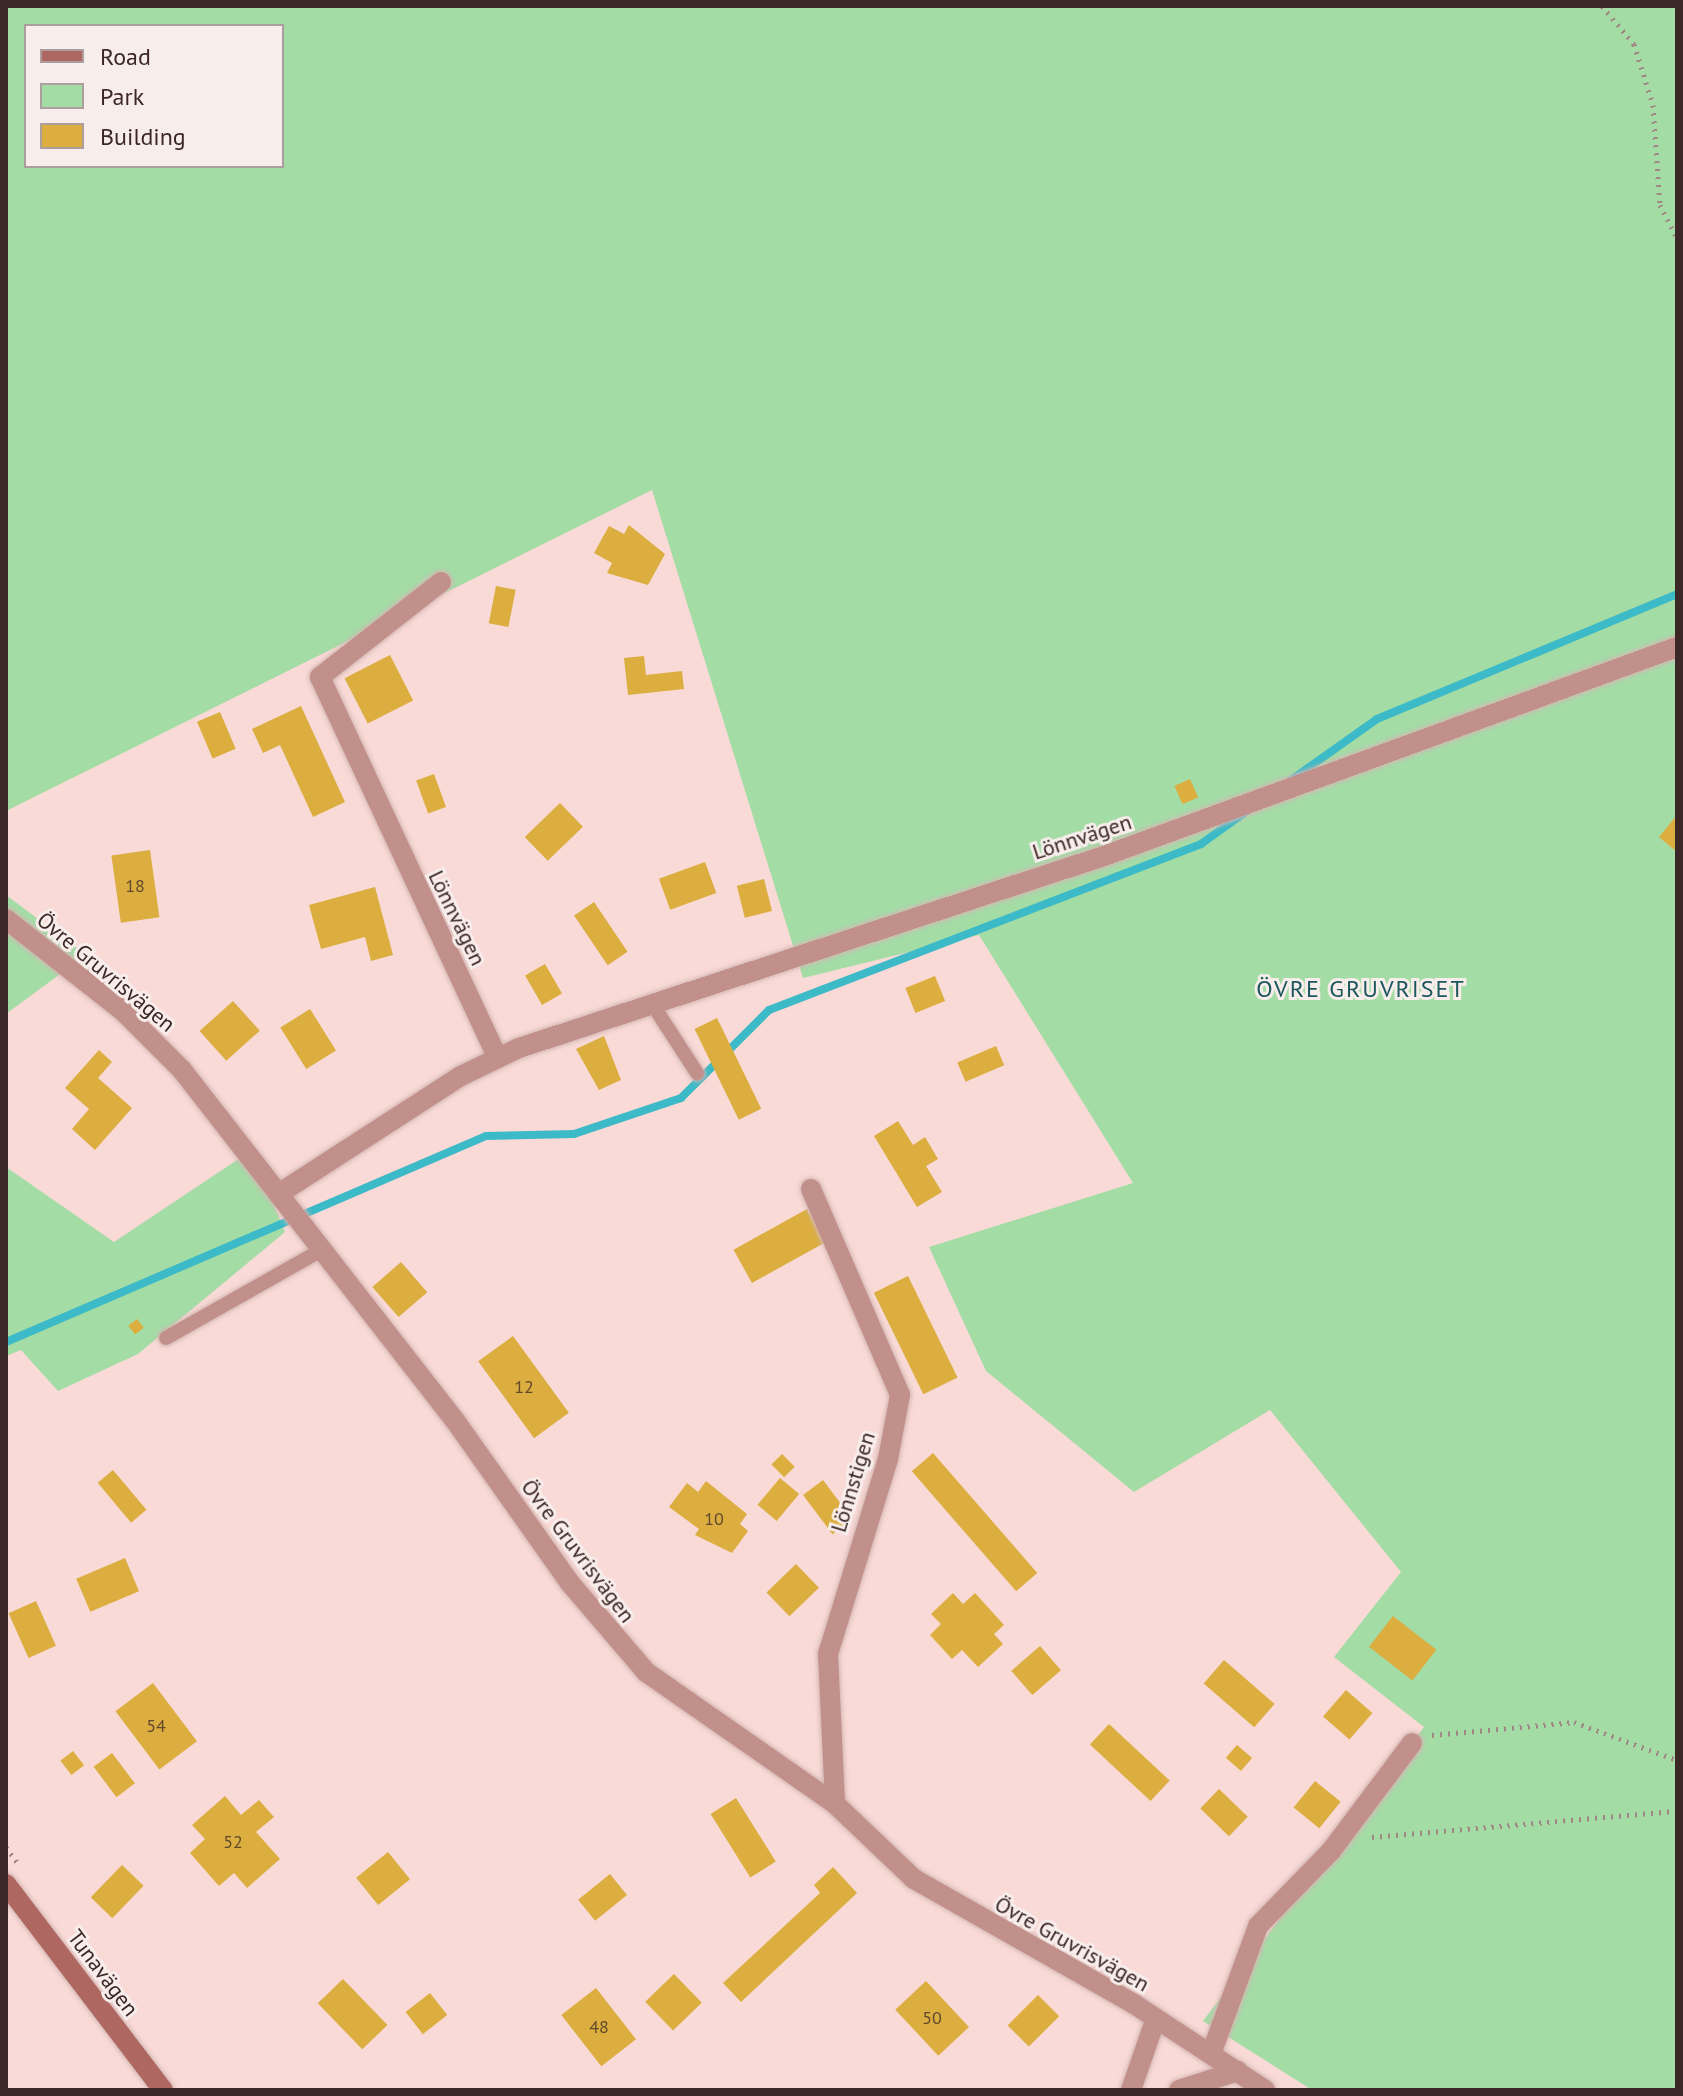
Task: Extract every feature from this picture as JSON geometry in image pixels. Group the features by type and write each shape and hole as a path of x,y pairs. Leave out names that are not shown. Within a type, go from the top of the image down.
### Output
{"street":[{"name":"Lönnvägen","path":"441,582 320,677 372,800 497,1057"},
{"name":"Lönnvägen","path":"286,1200 497,1057 651,1002 1251,801 1677,647"},
{"name":"Övre Gruvrisvägen","path":"6,919 140,1026 286,1200 621,1646 675,1695 835,1804 914,1879 953,1906 1156,2018 1265,2090"},
{"name":"Lönnstigen","path":"811,1189 900,1395 885,1472 828,1654 835,1804"},
{"path":"1211,2054 1258,1926 1331,1851 1412,1743"},
{"name":"Tunavägen","path":"6,1884 163,2090"},
{"path":"1131,2090 1156,2018"},
{"path":"1179,2090 1238,2071"}],"lane":[{"path":"651,1002 697,1073"},
{"path":"166,1338 323,1249"}],"path":[{"path":"1602,6 1634,44 1653,105 1660,205 1677,239"},
{"path":"1446,1730 1574,1722 1620,1736 1659,1760 1677,1760"},
{"path":"1331,1851 1394,1830 1677,1811"}],"green space":[{"path":"6,6 1677,6 1677,2090 1312,2090 1203,2021 1424,1727 1334,1657 1401,1572 1270,1410 1134,1492 986,1371 929,1247 1133,1183 979,935 803,978 652,490 6,811"},
{"path":"6,895 86,955 6,1014"},
{"path":"240,1158 269,1193 285,1232 138,1354 58,1391 21,1350 6,1356 6,1167 114,1242"}],"building":[{"path":"629,525 665,554 648,585 607,573 612,563 594,553 609,526 624,534"},
{"path":"496,586 516,590 508,627 489,623"},
{"path":"390,655 413,700 368,724 345,678"},
{"path":"644,656 646,675 682,671 684,689 628,695 624,658"},
{"path":"301,706 345,802 313,817 280,745 263,753 252,729"},
{"path":"220,712 236,749 213,759 197,722"},
{"path":"434,774 446,807 428,813 416,780"},
{"path":"1190,779 1198,797 1183,804 1174,786"},
{"path":"560,803 583,827 548,861 525,837"},
{"path":"1677,815 1677,852 1659,837"},
{"path":"150,850 159,917 121,923 111,855"},
{"path":"705,862 716,893 670,910 659,879"},
{"path":"764,879 772,911 745,918 737,886"},
{"path":"375,887 393,955 371,961 365,937 321,949 309,905"},
{"path":"594,902 628,952 608,965 574,915"},
{"path":"545,964 562,993 542,1005 525,976"},
{"path":"935,976 945,1001 915,1013 905,988"},
{"path":"233,1001 260,1031 226,1061 200,1031"},
{"path":"310,1009 336,1051 306,1069 280,1028"},
{"path":"717,1018 761,1109 739,1120 695,1029"},
{"path":"604,1036 621,1080 599,1090 576,1049"},
{"path":"996,1046 1004,1065 966,1082 957,1062"},
{"path":"99,1050 112,1062 98,1078 132,1108 95,1150 72,1129 89,1109 65,1088"},
{"path":"898,1121 913,1145 925,1137 938,1159 926,1166 942,1192 917,1207 874,1136"},
{"path":"807,1209 825,1242 752,1283 734,1250"},
{"path":"401,1262 427,1292 399,1317 372,1287"},
{"path":"908,1276 958,1378 923,1394 874,1293"},
{"path":"137,1319 144,1328 135,1334 128,1326"},
{"path":"513,1336 569,1413 534,1438 478,1361"},
{"path":"933,1453 1037,1573 1016,1591 912,1471"},
{"path":"782,1454 795,1467 784,1477 771,1465"},
{"path":"113,1470 146,1510 131,1523 98,1483"},
{"path":"780,1478 799,1494 777,1521 758,1505"},
{"path":"823,1480 852,1519 833,1534 803,1495"},
{"path":"706,1481 747,1514 740,1524 748,1531 732,1553 695,1535 699,1529 669,1507 687,1483 698,1492"},
{"path":"125,1558 139,1591 90,1612 76,1579"},
{"path":"796,1564 819,1588 789,1616 767,1592"},
{"path":"953,1593 963,1604 975,1593 1004,1625 994,1634 1003,1644 978,1667 962,1650 952,1659 930,1635 941,1624 931,1614"},
{"path":"36,1601 56,1646 29,1658 9,1613"},
{"path":"1393,1616 1436,1650 1412,1681 1369,1647"},
{"path":"1040,1646 1061,1670 1032,1695 1011,1671"},
{"path":"1224,1660 1275,1704 1254,1727 1204,1683"},
{"path":"153,1683 197,1741 159,1770 115,1711"},
{"path":"1346,1690 1372,1713 1349,1739 1323,1716"},
{"path":"1109,1724 1170,1781 1151,1801 1090,1744"},
{"path":"1237,1745 1252,1758 1241,1771 1226,1758"},
{"path":"73,1751 84,1765 71,1775 60,1761"},
{"path":"112,1753 135,1783 117,1797 94,1767"},
{"path":"1315,1781 1341,1802 1319,1828 1294,1807"},
{"path":"1219,1789 1248,1817 1229,1836 1200,1808"},
{"path":"225,1796 241,1815 259,1800 274,1817 256,1832 280,1859 247,1888 234,1873 219,1886 190,1853 205,1839 192,1825"},
{"path":"736,1798 776,1862 750,1878 711,1814"},
{"path":"388,1852 410,1879 378,1905 356,1878"},
{"path":"122,1865 144,1886 112,1918 91,1897"},
{"path":"833,1867 857,1893 741,2002 723,1983 820,1893 814,1885"},
{"path":"610,1874 627,1895 595,1921 578,1900"},
{"path":"674,1974 702,2003 673,2031 645,2002"},
{"path":"343,1979 387,2025 362,2049 318,2003"},
{"path":"926,1981 969,2027 938,2056 895,2010"},
{"path":"596,1988 636,2039 601,2066 561,2015"},
{"path":"430,1993 447,2015 423,2034 406,2012"},
{"path":"1038,1995 1059,2016 1029,2047 1008,2025"}],"waterway":[{"path":"1291,780 1377,719 1677,594"},
{"path":"6,1342 486,1136 574,1134 681,1098 769,1010 1201,844 1247,811"}],"district":[{"name":"ÖVRE GRUVRISET","path":"1361,989"}]}
